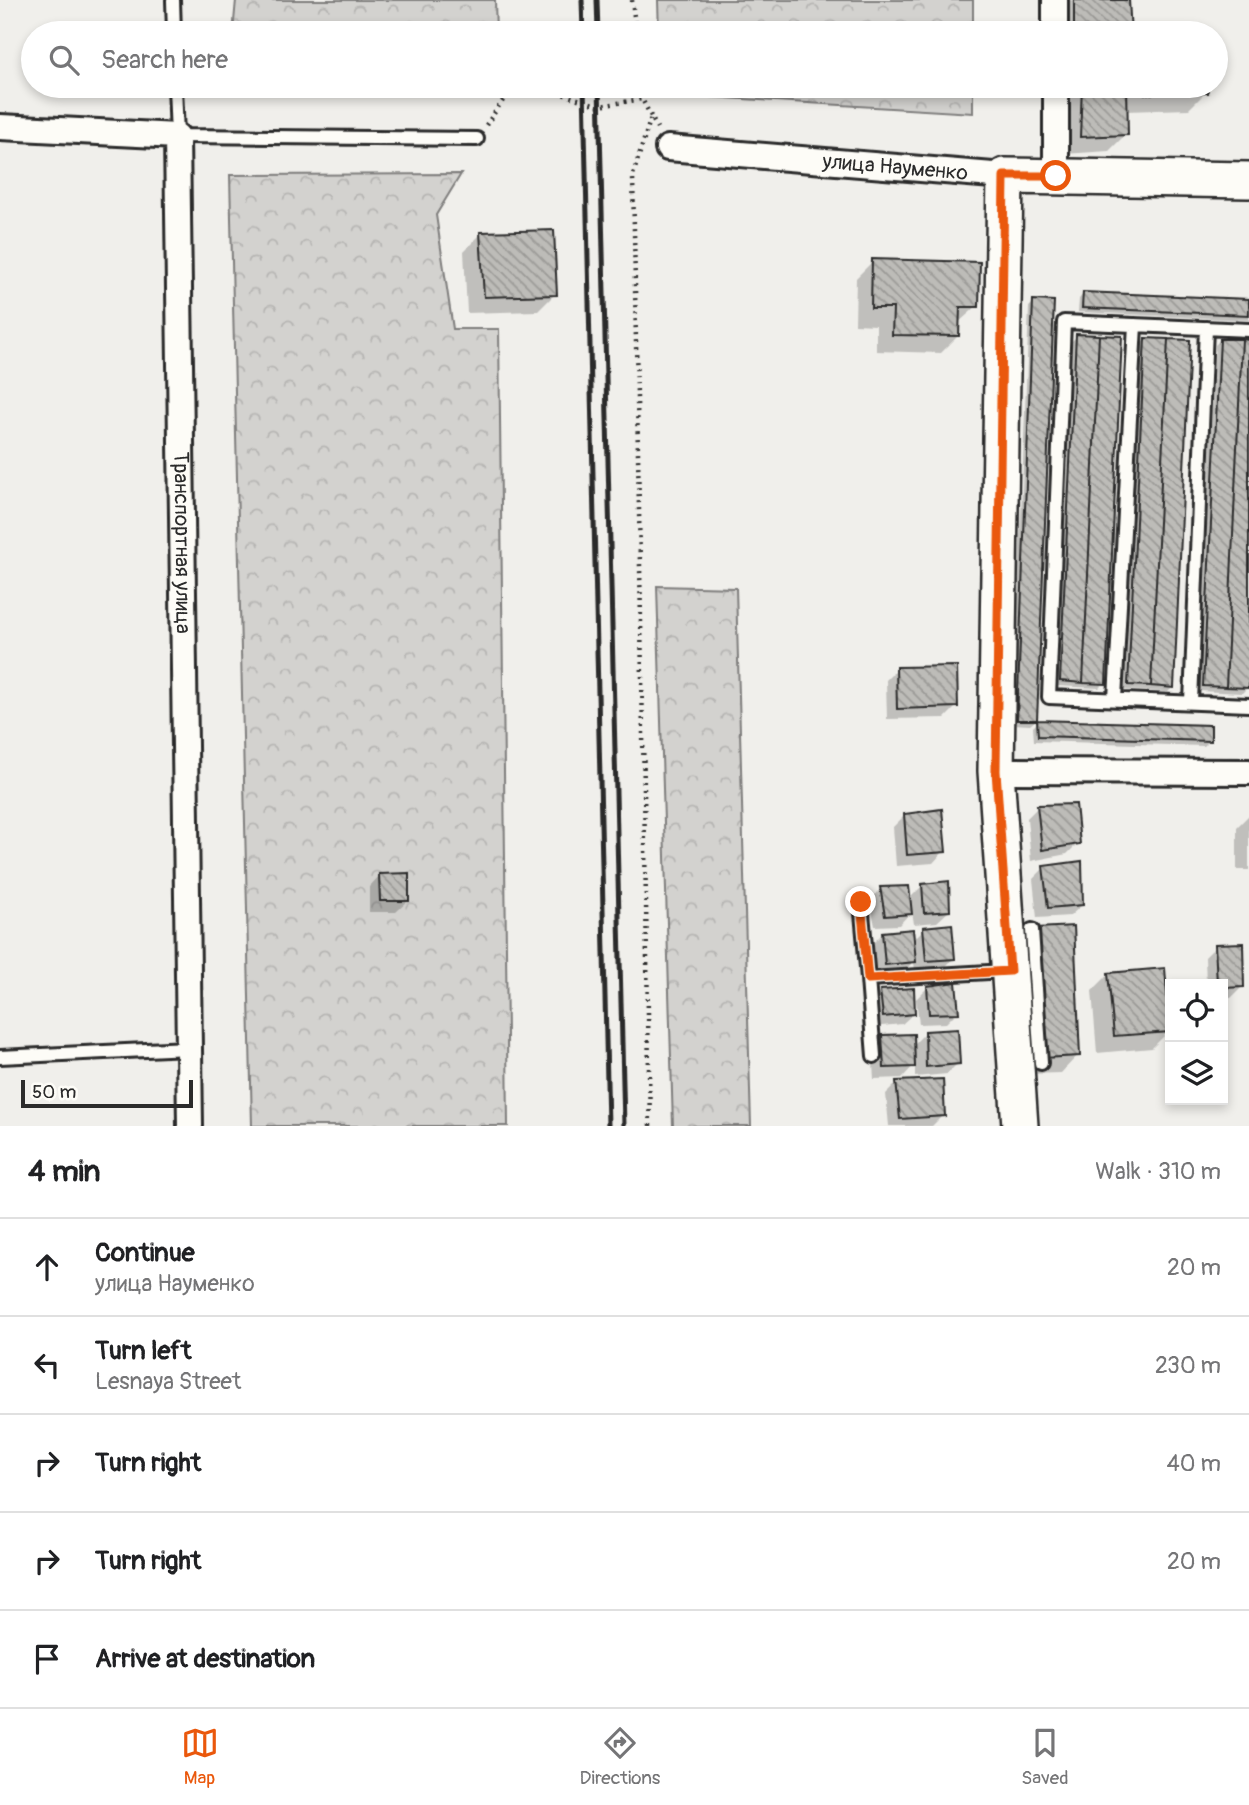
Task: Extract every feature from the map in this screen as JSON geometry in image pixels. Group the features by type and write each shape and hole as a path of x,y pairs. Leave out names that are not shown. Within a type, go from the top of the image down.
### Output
{"street":[{"path":"1055,0 1055,21"},
{"path":"1056,98 1056,176"},
{"path":"0,127 177,136"},
{"name":"Транспортная улица","path":"177,136 190,1126"},
{"name":"улица Науменко","path":"668,148 1004,176 1249,180"},
{"path":"1004,176 996,771 1026,997 1020,1126"},
{"path":"996,771 1249,772"}],"lane":[{"path":"173,0 174,21"},
{"path":"176,98 177,136 477,139"},
{"path":"1249,330 1064,322 1049,697 1249,705"},
{"path":"1115,699 1135,325"},
{"path":"1191,702 1206,328"},
{"path":"861,902 874,1056"},
{"path":"868,979 1026,997"},
{"path":"0,1058 188,1048"}],"path":[{"path":"632,0 635,21"},
{"path":"477,139 505,98"},
{"path":"575,98 600,106 642,99 668,148"},
{"path":"650,1126 632,175 651,117"}],"green space":[{"path":"236,0 495,0 496,21 234,21"},
{"path":"658,0 973,0 973,21 659,21"},
{"path":"726,98 973,98 973,113"},
{"path":"461,174 436,215 453,329 499,329 508,1126 252,1126 230,175"},
{"path":"657,586 736,588 751,1126 673,1126"}],"building":[{"path":"1074,0 1129,0 1130,21 1074,21"},
{"path":"1082,98 1127,98 1128,135 1080,137"},
{"path":"554,230 557,295 484,297 480,232"},
{"path":"872,259 980,262 979,307 960,307 959,336 892,335 893,308 871,308"},
{"path":"1083,292 1249,299 1249,315 1082,308"},
{"path":"1033,300 1054,301 1037,720 1017,720"},
{"path":"1076,334 1099,335 1083,683 1060,681"},
{"path":"1099,335 1122,336 1106,684 1083,683"},
{"path":"1145,338 1168,339 1151,686 1128,685"},
{"path":"1168,339 1190,340 1174,688 1151,686"},
{"path":"1220,339 1242,339 1226,687 1203,686"},
{"path":"1242,339 1249,340 1249,688 1226,687"},
{"path":"957,666 958,707 897,709 896,667"},
{"path":"1037,720 1211,725 1211,741 1038,736"},
{"path":"1076,804 1080,844 1042,850 1037,805"},
{"path":"942,809 946,852 907,855 904,814"},
{"path":"1082,861 1083,905 1048,908 1043,866"},
{"path":"409,873 409,901 380,901 379,874"},
{"path":"949,881 950,911 924,913 922,884"},
{"path":"909,886 912,914 885,916 880,887"},
{"path":"952,924 955,959 926,961 923,927"},
{"path":"1074,926 1080,1056 1043,1058 1037,928"},
{"path":"913,929 916,962 885,965 882,932"},
{"path":"1243,943 1244,987 1228,988 1228,979 1217,979 1215,944"},
{"path":"1165,968 1165,1032 1114,1036 1108,973"},
{"path":"956,982 959,1013 929,1014 927,986"},
{"path":"914,988 915,1014 883,1017 880,990"},
{"path":"958,1029 960,1064 926,1067 925,1031"},
{"path":"914,1034 915,1067 884,1068 882,1035"},
{"path":"943,1079 945,1116 900,1119 896,1081"}],"railway":[{"path":"582,0 583,21"},
{"path":"597,0 598,21"},
{"path":"584,98 608,1126"},
{"path":"599,98 624,1126"}],"route":[{"path":"861,902 868,979 1010,971 996,771 1004,176 1056,176"}]}
